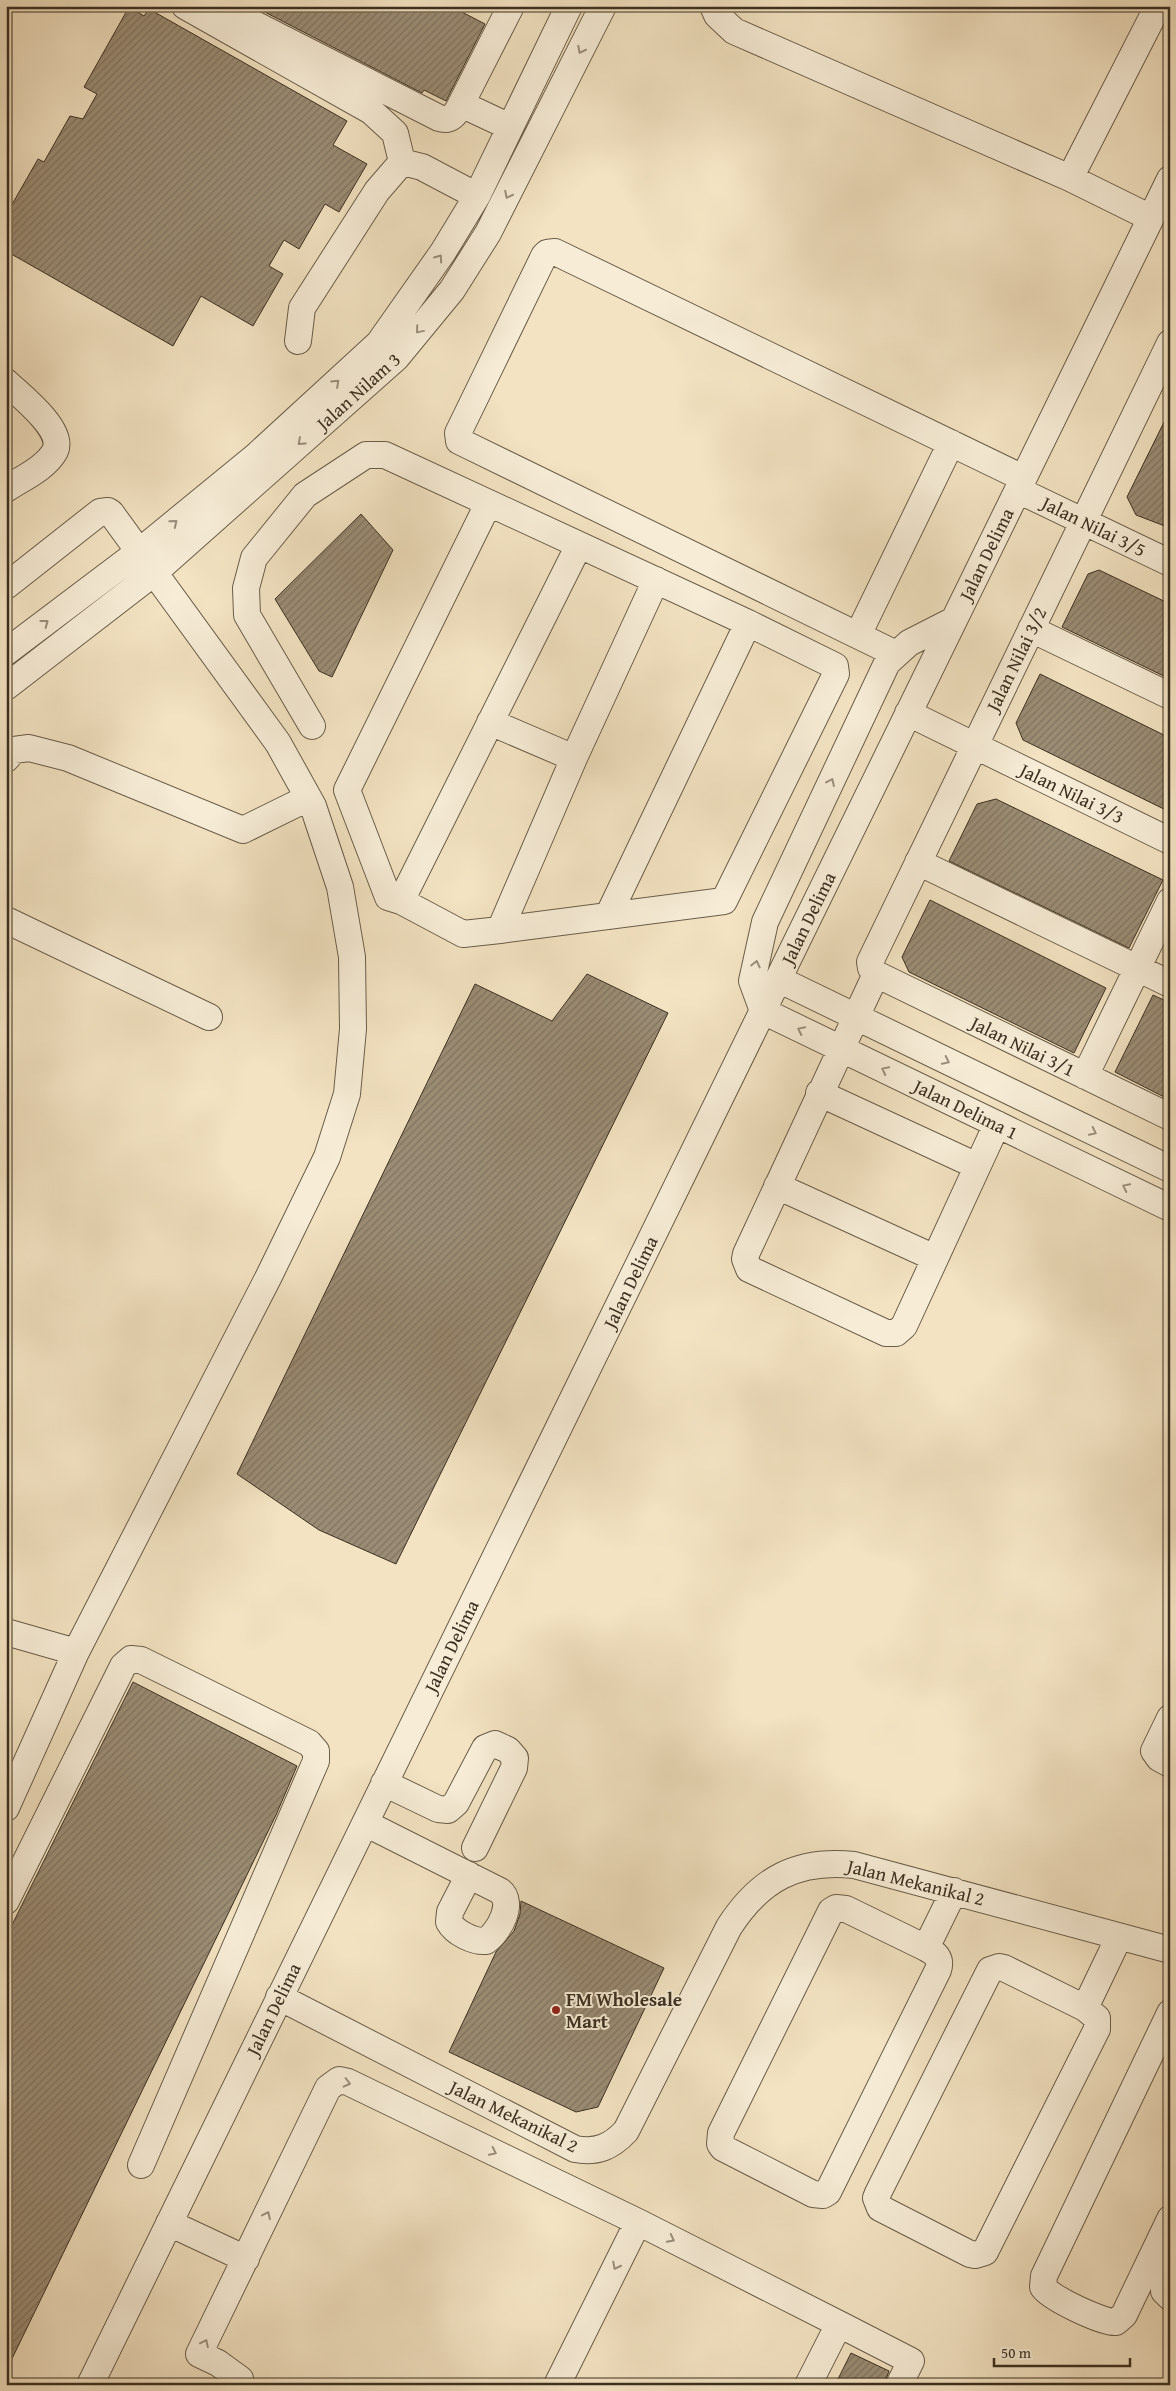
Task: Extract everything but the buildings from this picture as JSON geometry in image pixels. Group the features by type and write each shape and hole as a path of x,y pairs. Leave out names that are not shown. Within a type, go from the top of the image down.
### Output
{"street":[{"path":"185,6 371,111 395,133 402,162"},
{"path":"219,6 439,118 449,119 454,117 511,6"},
{"name":"Jalan Nilam 3","path":"6,652 140,551 256,456 379,343 443,252 476,196 569,6"},
{"name":"Jalan Nilam 3","path":"6,687 155,572 396,358 452,290 488,233 603,6"},
{"path":"713,6 717,15 734,31 1070,178 1151,218"},
{"path":"1070,178 1158,6"},
{"path":"461,104 510,127"},
{"path":"402,162 422,167 476,196"},
{"path":"298,341 302,308 377,191 402,162"},
{"name":"Jalan Delima","path":"90,2385 1170,179"},
{"name":"Jalan Nilai 3/5","path":"858,636 459,441 458,433 547,252 555,252 951,443 1083,521 1170,563"},
{"name":"Jalan Nilai 3/2","path":"876,974 871,968 871,957 1170,343"},
{"path":"6,382 51,426 57,438 55,451 44,463 6,489"},
{"path":"896,654 858,636 951,443"},
{"path":"312,726 247,615 246,588 254,558 305,495 366,455 385,455 832,663 836,670 774,802 724,901 463,934 401,901 390,899 386,894 347,790 488,504"},
{"path":"6,586 104,510 111,513 278,743 308,798 340,887 352,957 353,1029 346,1094 327,1157 76,1652 6,1808"},
{"path":"401,901 579,545"},
{"path":"500,930 574,758 656,580"},
{"path":"762,1010 752,981 765,922 888,663 909,644 954,620"},
{"path":"608,916 748,623"},
{"path":"1031,629 1170,696"},
{"name":"Jalan Nilai 3/3","path":"908,713 1170,841"},
{"path":"490,722 574,758"},
{"path":"6,759 14,750 29,748 68,758 243,830 308,798"},
{"path":"774,802 813,821"},
{"path":"918,862 1170,984"},
{"path":"1085,1076 1170,902"},
{"path":"6,920 209,1017"},
{"path":"876,974 746,1254 745,1259 749,1269 886,1333 896,1333 904,1326 997,1124"},
{"name":"Jalan Nilai 3/1","path":"876,974 1170,1118"},
{"name":"Jalan Delima 1","path":"778,979 1170,1169"},
{"name":"Jalan Delima 1","path":"762,1010 1170,1208"},
{"path":"819,1094 978,1166"},
{"path":"777,1186 935,1258"},
{"path":"6,1632 76,1652"},
{"path":"6,1901 123,1666 131,1659 141,1660 309,1743 316,1751 316,1761 141,2165"},
{"path":"1170,1718 1154,1751 1159,1758 1170,1764"},
{"path":"384,1783 438,1809 448,1810 456,1803 485,1748 495,1744 508,1750 515,1758 514,1768 475,1848"},
{"path":"365,1823 469,1875"},
{"name":"Jalan Mekanikal 2","path":"280,1997 575,2149 598,2150 617,2141 626,2131 729,1927 743,1905 761,1888 794,1870 811,1865 836,1863 854,1865 1170,1950"},
{"path":"926,1948 954,1891"},
{"path":"836,1908 846,1909 926,1948 936,1955 940,1964 938,1970 828,2192 823,2195 813,2194 723,2148 720,2144 721,2133 831,1911 836,1908"},
{"path":"1085,2008 1119,1937"},
{"path":"999,1967 1004,1968 1085,2008 1098,2018 1097,2029 985,2252 975,2255 970,2254 880,2208 876,2198 878,2193 990,1970 999,1967"},
{"path":"1170,2013 1044,2276 1043,2286 1050,2294 1106,2321 1116,2322 1124,2315 1170,2219"},
{"path":"240,2385 240,2379 199,2354 328,2088 339,2080 348,2082 638,2222 911,2360 899,2385"},
{"path":"557,2385 638,2222"},
{"path":"169,2223 246,2259"},
{"path":"1170,2272 1164,2284 1164,2291 1170,2297"},
{"path":"808,2385 839,2324"}],"place":[{"name":"FM Wholesale Mart","path":"556,2010"}]}
